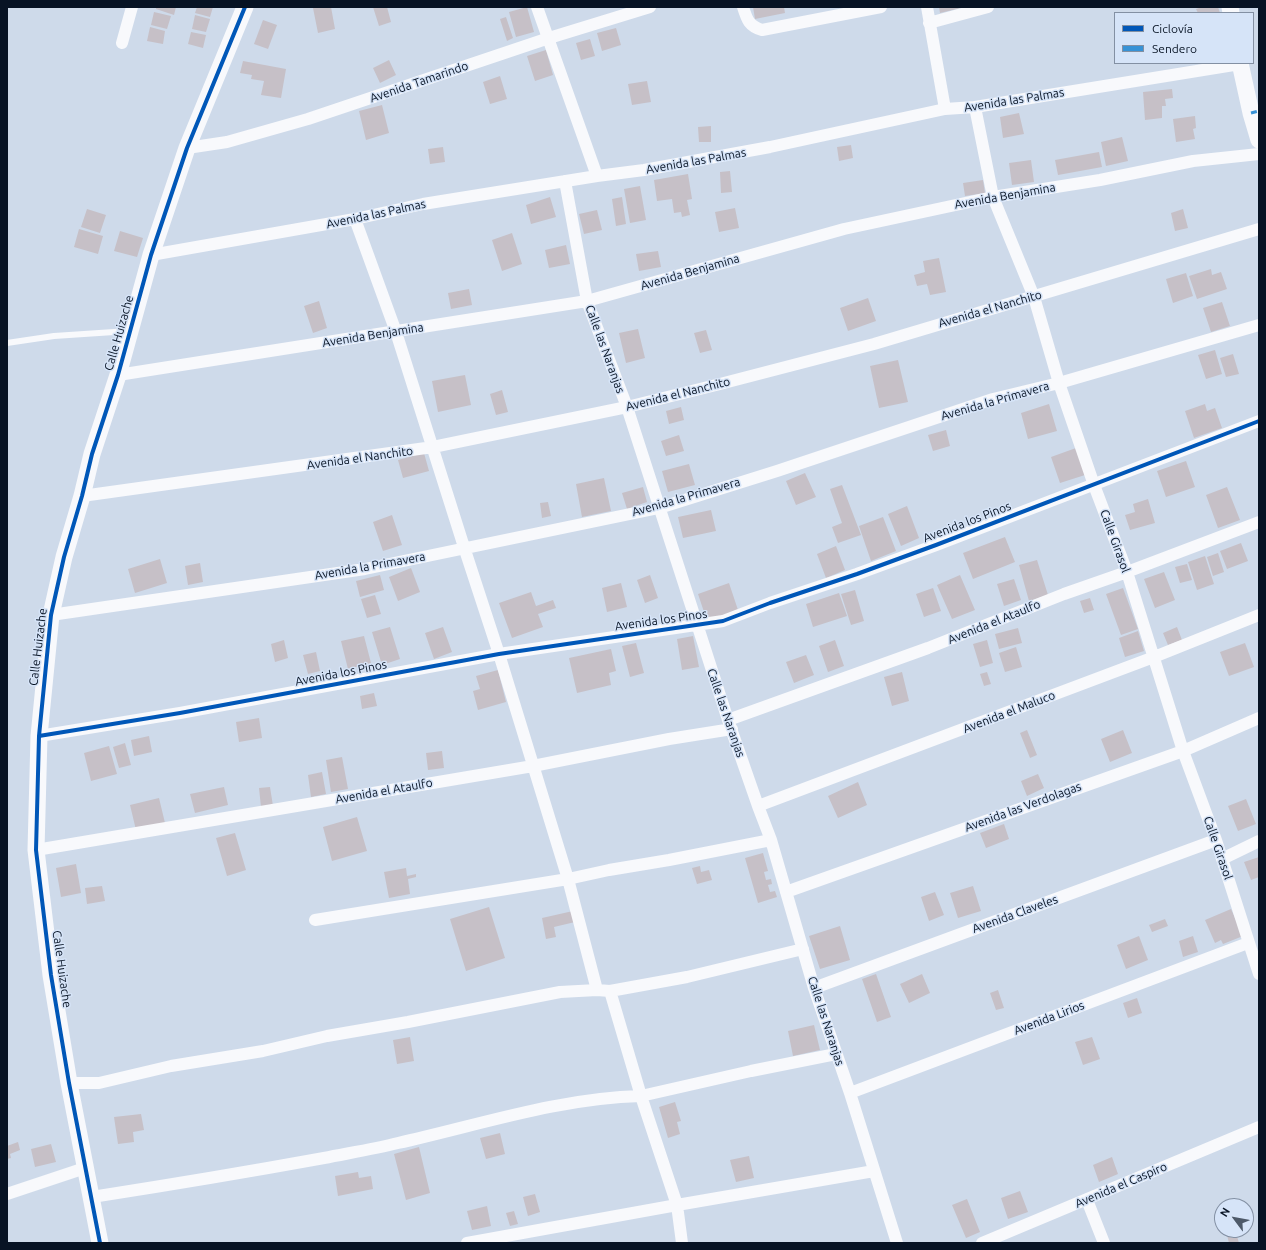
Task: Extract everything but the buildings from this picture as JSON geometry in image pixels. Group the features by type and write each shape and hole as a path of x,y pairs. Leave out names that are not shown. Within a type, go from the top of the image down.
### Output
{"street":[{"path":"122,44 132,7"},
{"name":"Calle Huizache","path":"100,1243 69,1083 51,975 36,850 39,736 51,614 64,557 82,496 92,454 118,375 151,255 187,148 244,7"},
{"path":"537,7 597,176"},
{"name":"Avenida Tamarindo","path":"187,148 227,142 308,119 549,38 650,7"},
{"path":"743,7 747,19 753,28 762,30 881,7"},
{"path":"927,7 944,110"},
{"path":"929,23 988,7"},
{"name":"Avenida las Palmas","path":"151,255 355,219 423,204 597,176 644,170 762,149 944,110 975,107 1234,64"},
{"path":"1240,64 1251,113 1259,140"},
{"name":"Calle Girasol","path":"975,107 993,197 1034,297 1060,383 1094,485 1127,572 1183,751 1216,840 1258,971"},
{"name":"Avenida Benjamina","path":"118,375 587,302 844,229 993,197 1100,180 1193,161 1259,154"},
{"name":"Calle las Naranjas","path":"565,181 587,302 627,407 697,625 758,806 771,840 814,988 850,1093 897,1243"},
{"path":"355,219 396,332 464,548 500,654 568,879 597,990"},
{"name":"Avenida el Nanchito","path":"82,496 433,448 627,407 874,344 1259,229"},
{"name":"Avenida la Primavera","path":"51,614 366,569 659,508 777,471 993,399 1060,383 1259,325"},
{"name":"Avenida los Pinos","path":"39,736 180,713 500,654 724,621 770,603 857,574 1259,421"},
{"name":"Avenida el Ataulfo","path":"36,850 533,766 669,739 730,724 1064,594 1259,522"},
{"name":"Avenida el Maluco","path":"758,806 1154,657 1259,615"},
{"name":"Avenida las Verdolagas","path":"786,892 1183,751 1259,718"},
{"path":"315,920 568,879 771,840"},
{"name":"Avenida Claveles","path":"814,988 1216,840"},
{"path":"1222,859 1259,841"},
{"name":"Avenida Lirios","path":"850,1093 1248,943"},
{"path":"69,1083 99,1083 171,1066 263,1051 327,1036 408,1022 560,992 597,990 610,991 687,977 803,949"},
{"path":"610,991 641,1096 677,1205 682,1243"},
{"path":"92,1197 266,1169 398,1143 502,1117 568,1104 627,1096 641,1096 836,1054"},
{"name":"Avenida el Caspiro","path":"982,1243 1259,1127"},
{"path":"7,1194 85,1168"},
{"path":"467,1243 874,1171"},
{"path":"1087,1200 1104,1243"}],"lane":[{"path":"7,343 54,336 130,330"}],"marked path":[{"path":"1251,113 1259,111"}],"cycle path":[{"path":"100,1243 69,1083 51,975 36,850 39,736 51,615 64,557 82,496 92,454 118,375 151,255 187,148 245,7"},
{"path":"39,736 180,713 499,654 723,621 936,545 1259,421"}]}
